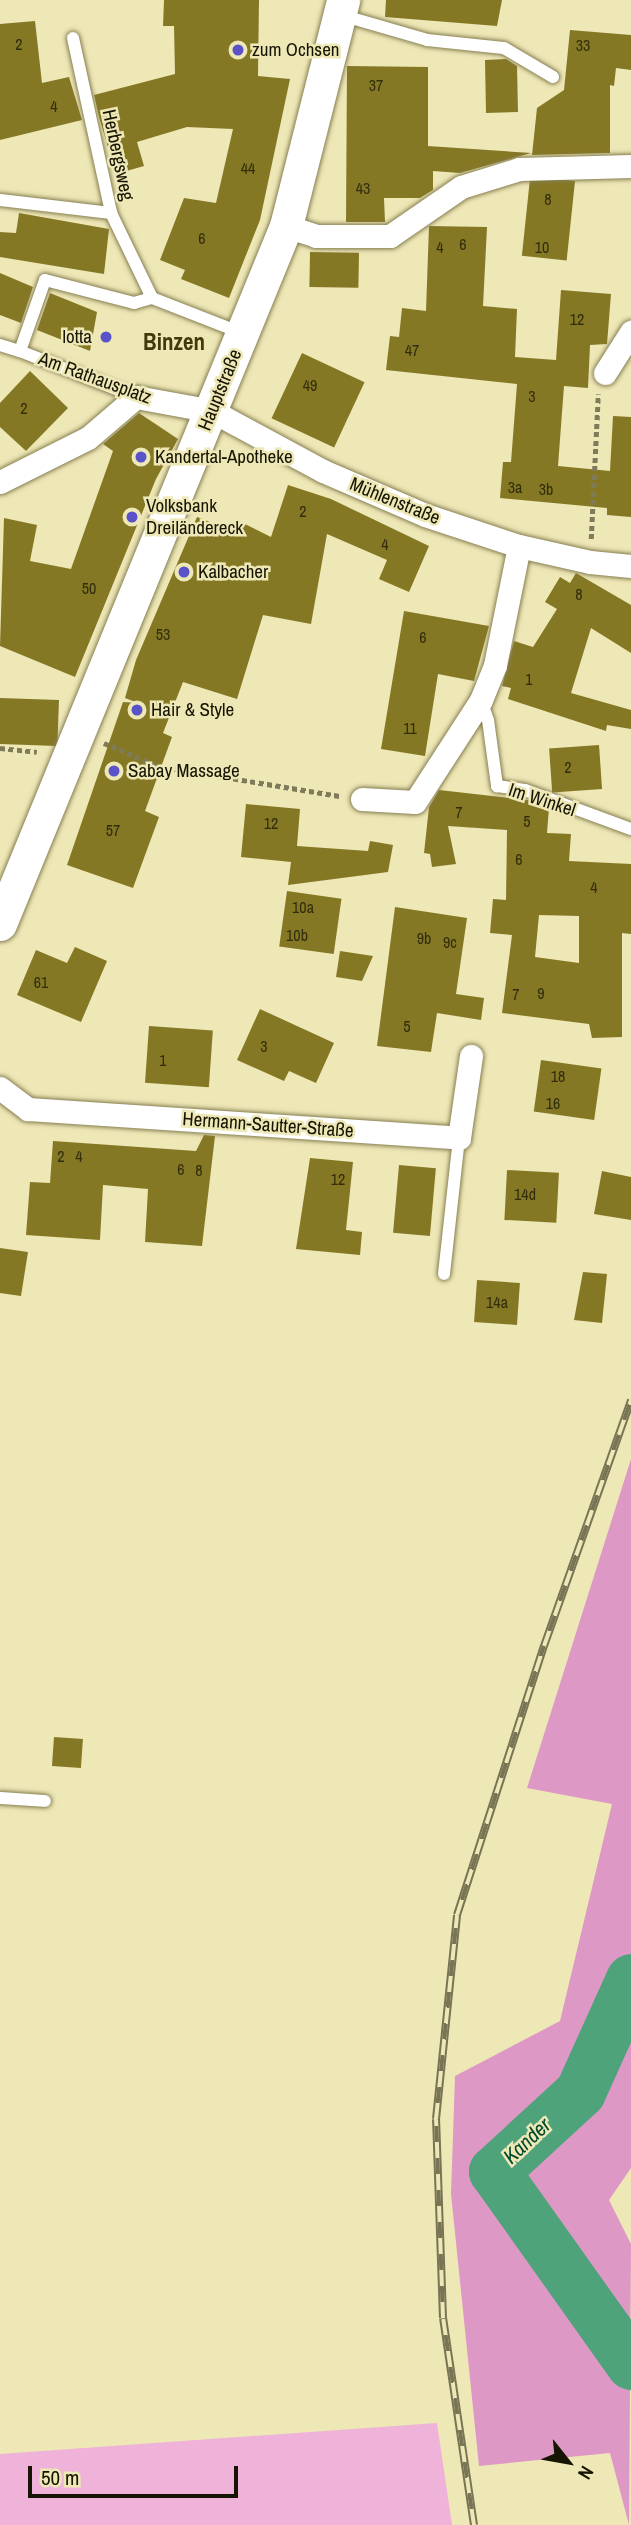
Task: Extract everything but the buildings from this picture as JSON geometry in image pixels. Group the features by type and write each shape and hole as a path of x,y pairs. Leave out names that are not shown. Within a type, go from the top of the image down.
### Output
{"main road":[{"name":"Hauptstraße","path":"0,924 286,226 341,7"}],"street":[{"path":"286,226 316,236 390,236 461,187 519,169 631,166"},
{"path":"605,373 631,332"},
{"path":"0,482 88,438 136,397"},
{"name":"Am Rathausplatz","path":"136,397 212,411"},
{"name":"Mühlenstraße","path":"212,411 323,471 425,515 519,546 590,562 631,566"},
{"path":"362,799 415,802 481,700 495,665 519,546"},
{"path":"459,1138 471,1056"},
{"name":"Hermann-Sautter-Straße","path":"0,1088 28,1109 459,1138"}],"lane":[{"path":"341,7 427,40 480,41 504,48 553,77"},
{"name":"Herbergsweg","path":"0,200 111,213 73,38"},
{"path":"111,213 152,298"},
{"name":"Am Rathausplatz","path":"20,351 45,280 134,303 152,298 242,333"},
{"name":"Am Rathausplatz","path":"0,345 136,397"},
{"name":"Im Winkel","path":"481,700 488,720 497,786 525,790 631,829"},
{"path":"444,1275 459,1138"},
{"path":"0,1798 44,1801"}],"path":[{"path":"590,562 597,397 605,373"},
{"path":"0,748 73,743 158,766 362,799"}],"shaded area":[{"path":"631,1459 631,2168 609,2200 631,2244 629,2525 610,2453 479,2466 451,2194 455,2076 560,2021 612,1804 527,1788"},
{"path":"437,2423 452,2525 0,2525 0,2454"}],"waterway":[{"name":"Kander","path":"631,1979 580,2092 494,2171 631,2364"}],"railway":[{"path":"474,2525 443,2318 436,2119 457,1915 544,1646 631,1400"}],"place":[{"name":"zum Ochsen","path":"238,50"},
{"name":"lotta","path":"106,337"},
{"name":"Kandertal-Apotheke","path":"141,457"},
{"name":"Volksbank Dreiländereck","path":"132,517"},
{"name":"Kalbacher","path":"184,572"},
{"name":"Hair & Style","path":"137,710"},
{"name":"Sabay Massage","path":"114,771"}],"district":[{"name":"Binzen","path":"174,342"}]}
